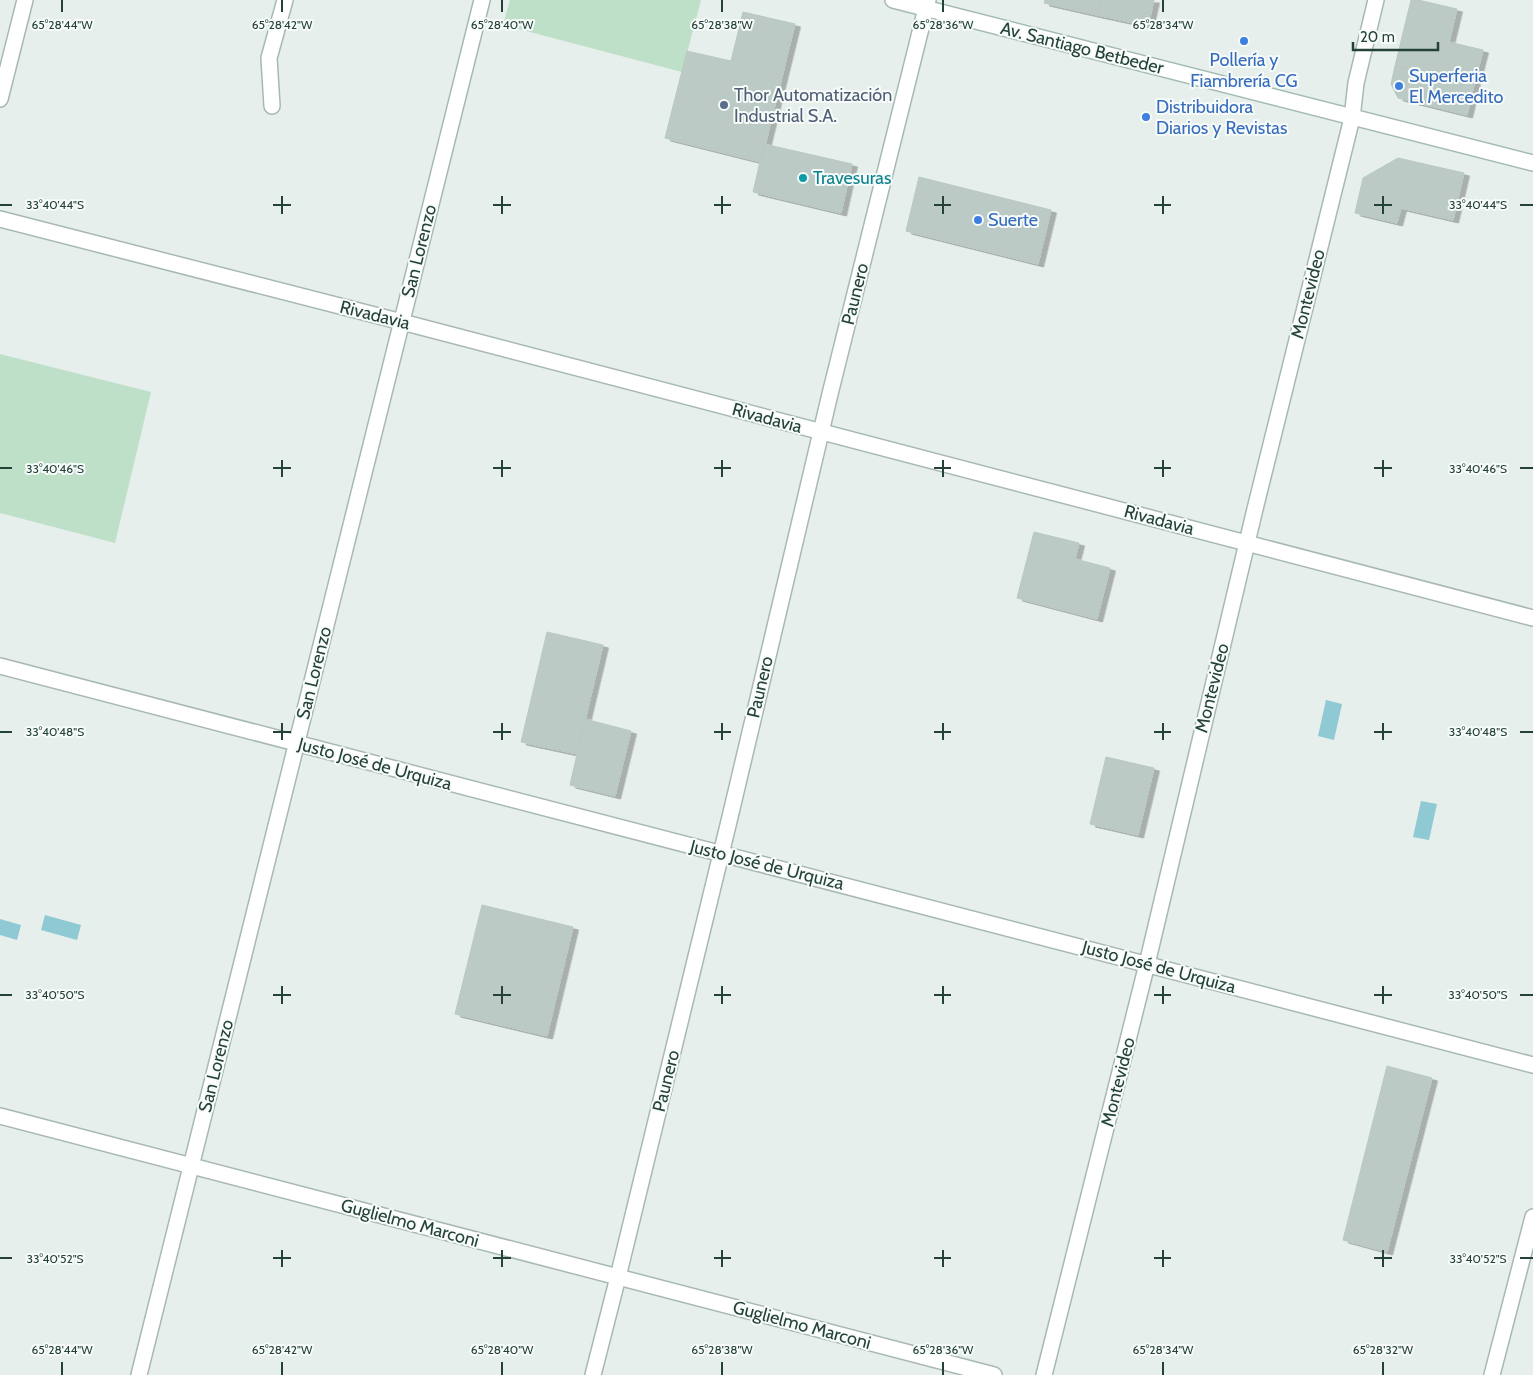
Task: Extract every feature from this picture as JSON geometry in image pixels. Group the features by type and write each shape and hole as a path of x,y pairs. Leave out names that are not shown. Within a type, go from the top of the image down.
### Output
{"street":[{"path":"0,99 25,0"},
{"path":"272,106 269,58 284,0"},
{"name":"San Lorenzo","path":"139,1375 482,0"},
{"name":"Av. Santiago Betbeder","path":"893,0 927,4 1352,118 1533,163"},
{"name":"Montevideo","path":"1044,1375 1147,964 1247,544 1352,118 1356,83 1376,0"},
{"name":"Paunero","path":"593,1375 721,853 821,432 927,4"},
{"name":"Rivadavia","path":"0,219 402,322 1533,618"},
{"name":"Justo José de Urquiza","path":"0,666 1533,1065"},
{"name":"Guglielmo Marconi","path":"0,1116 994,1375"},
{"path":"1492,1375 1533,1218"}],"green space":[{"path":"510,0 701,0 682,72 503,25"},
{"path":"0,354 151,392 115,543 0,513"}],"water":[{"path":"1326,700 1342,704 1334,740 1318,736"},
{"path":"1421,801 1437,804 1429,840 1413,837"},
{"path":"45,915 81,925 77,940 41,930"},
{"path":"0,919 21,925 17,940 0,935"}],"building":[{"path":"1045,0 1100,0 1097,15 1044,3"},
{"path":"1100,0 1154,0 1148,26 1097,15"},
{"path":"1411,0 1457,9 1449,42 1483,50 1474,85 1395,66"},
{"name":"Thor Automatización Industrial S.A.","path":"743,12 795,24 761,162 665,138 687,51 731,61"},
{"path":"1395,66 1474,85 1467,115 1398,98 1391,84"},
{"name":"Travesuras","path":"764,144 852,164 841,213 753,192"},
{"path":"1398,158 1464,173 1453,220 1401,208 1397,223 1355,213 1363,178"},
{"name":"Suerte","path":"919,177 1051,210 1038,264 906,231"},
{"path":"1034,532 1079,543 1075,559 1110,568 1097,619 1017,598"},
{"path":"547,632 603,645 577,754 521,742"},
{"path":"585,719 631,731 615,796 570,785"},
{"path":"1106,757 1154,768 1138,835 1090,824"},
{"path":"482,905 573,927 547,1036 455,1014"},
{"path":"1387,1066 1432,1078 1387,1252 1343,1240"}],"place":[{"name":"Pollería y Fiambrería CG","path":"1244,41"},
{"name":"Superferia El Mercedito","path":"1399,86"},
{"name":"Thor Automatización Industrial S.A.","path":"724,105"},
{"name":"Distribuidora Diarios y Revistas","path":"1146,117"},
{"name":"Travesuras","path":"803,178"},
{"name":"Suerte","path":"978,220"}]}
